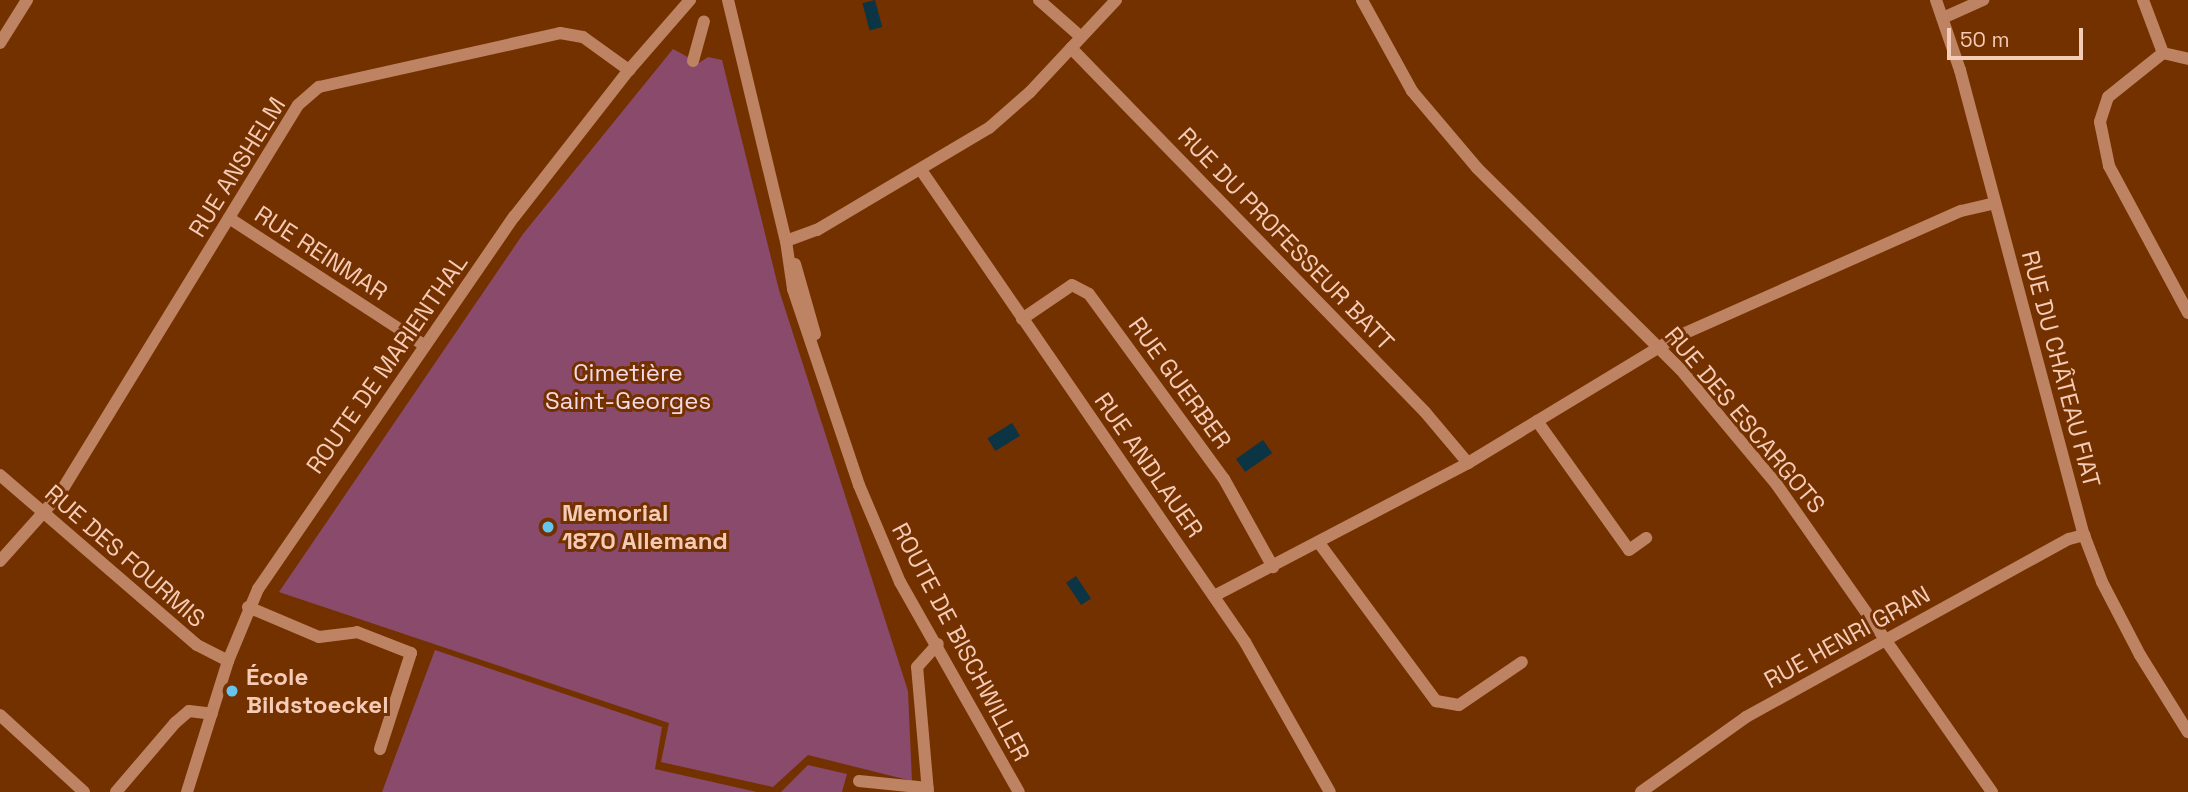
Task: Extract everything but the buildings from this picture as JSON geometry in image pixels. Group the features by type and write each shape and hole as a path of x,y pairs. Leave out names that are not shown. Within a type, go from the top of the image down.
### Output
{"street":[{"path":"0,43 27,0"},
{"name":"ROUTE DE MARIENTHAL","path":"187,792 248,607 514,217 629,70 690,0"},
{"name":"ROUTE DE BISCHWILLER","path":"728,0 786,241 805,293 828,391 876,530 900,582 938,644 1019,792"},
{"path":"1039,0 1081,37"},
{"path":"786,241 817,230 989,128 1116,0"},
{"name":"RUE DES ESCARGOTS","path":"1362,0 1412,91 1445,130 1657,347 1777,485 1888,638 1992,792"},
{"name":"RUE DU CHÂTEAU FIAT","path":"1936,0 1945,17 2084,535 2102,582 2140,655 2188,732"},
{"path":"1945,17 1983,0"},
{"path":"2143,0 2163,53"},
{"path":"693,61 704,21"},
{"name":"RUE ANSHELM","path":"0,561 45,515 298,105 319,87 560,33 583,37 629,70"},
{"name":"RUE DU PROFESSEUR BATT","path":"1071,48 1425,412 1468,463"},
{"path":"2163,53 2188,60"},
{"path":"2163,53 2108,97 2100,122 2109,166 2188,313"},
{"name":"RUE ANDLAUER","path":"921,170 1245,642 1330,792"},
{"path":"1214,596 1273,568 1468,463 1657,347 1961,211 1995,203"},
{"name":"RUE REINMAR","path":"229,218 425,346"},
{"name":"RUE GUERBER","path":"1022,319 1072,285 1089,294 1224,479 1273,568"},
{"path":"1537,421 1629,550 1646,538"},
{"name":"RUE DES FOURMIS","path":"0,475 197,645 228,661"},
{"name":"RUE HENRI GRAN","path":"1641,792 1658,787 1746,716 2068,539 2084,535"},
{"path":"1319,543 1436,701 1459,705 1522,662"},
{"path":"248,607 319,637 357,632 411,653 380,749"},
{"path":"859,781 928,790 918,667 938,644"},
{"path":"116,792 175,723 189,711 212,714"},
{"path":"0,715 84,792"}],"green space":[{"name":"Cimetière Saint-Georges","path":"673,49 699,63 708,57 722,60 779,290 908,691 912,781 808,755 773,787 661,762 669,723 279,592 523,234"},
{"path":"435,650 662,727 655,769 757,792 382,792"},
{"path":"808,765 847,774 842,792 781,792"}],"water":[{"path":"875,0 882,27 870,30 862,3"},
{"path":"1012,423 1020,436 995,451 987,438"},
{"path":"1263,440 1272,453 1245,472 1236,459"},
{"path":"1076,576 1091,598 1081,605 1066,583"}],"place":[{"name":"Memorial 1870 Allemand","path":"548,527"},
{"name":"École Bildstoeckel","path":"232,691"}]}
